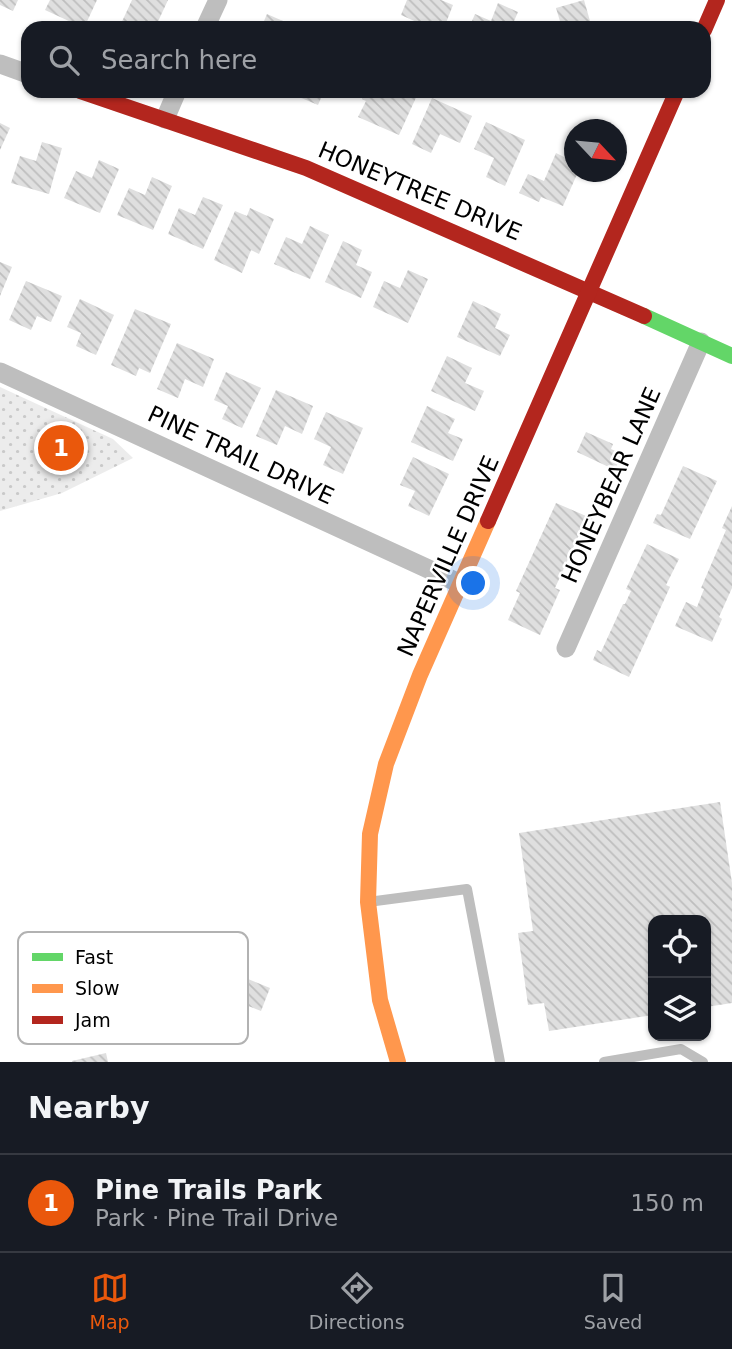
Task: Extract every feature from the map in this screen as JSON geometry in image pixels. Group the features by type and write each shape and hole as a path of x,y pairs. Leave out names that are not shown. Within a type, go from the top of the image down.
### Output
{"street":[{"path":"208,21 218,0"},
{"path":"708,21 717,0"},
{"path":"0,64 21,72"},
{"name":"HONEYTREE DRIVE","path":"101,98 306,168 732,356"},
{"path":"164,119 174,98"},
{"name":"NAPERVILLE DRIVE","path":"398,1062 380,1000 368,902 370,834 386,764 420,675 674,98"},
{"name":"HONEYBEAR LANE","path":"566,648 701,342"},
{"name":"PINE TRAIL DRIVE","path":"0,372 461,584"}],"lane":[{"path":"368,902 467,889 500,1062"},
{"path":"604,1062 681,1049 703,1062"}],"shaded area":[{"path":"0,387 113,439 133,458 62,493 0,511"}],"building":[{"path":"0,0 18,0 13,11 0,5"},
{"path":"50,0 97,0 87,21 69,21 45,10"},
{"path":"132,0 168,0 158,21 122,21"},
{"path":"407,0 441,0 453,5 447,21 414,21 401,15"},
{"path":"584,0 590,21 560,21 556,8"},
{"path":"498,3 518,12 514,21 491,21"},
{"path":"267,14 283,21 264,21"},
{"path":"475,14 491,21 472,21"},
{"path":"301,98 321,98 318,105"},
{"path":"416,98 399,135 358,117 366,101 362,99"},
{"path":"432,98 472,116 460,143 440,134 431,153 412,144"},
{"path":"486,122 525,140 505,186 486,177 494,158 474,149"},
{"path":"0,123 10,128 0,150"},
{"path":"42,142 62,148 49,194 11,183 20,156 36,161"},
{"path":"556,153 564,157 564,182 574,182 563,206 541,197 539,202 519,193 528,174 544,181"},
{"path":"99,160 119,169 100,213 64,198 76,171 92,178"},
{"path":"152,177 172,186 153,230 117,215 129,188 145,195"},
{"path":"203,197 223,205 203,249 168,234 179,208 195,215"},
{"path":"250,208 274,219 259,254 251,250 242,273 214,260 235,211 247,216"},
{"path":"310,226 329,235 310,279 274,264 286,237 302,244"},
{"path":"343,241 362,250 356,265 372,272 361,298 325,282"},
{"path":"0,262 12,267 0,296"},
{"path":"408,270 428,279 408,323 373,307 384,281 400,288"},
{"path":"26,281 62,296 51,322 37,316 31,330 9,320"},
{"path":"80,299 114,315 96,355 76,346 81,333 67,327"},
{"path":"473,301 501,314 495,328 510,335 500,356 457,337"},
{"path":"135,309 171,324 150,373 139,368 136,376 111,365"},
{"path":"177,343 214,359 203,387 185,379 178,398 157,389"},
{"path":"447,356 472,368 465,383 484,391 475,411 431,391"},
{"path":"226,372 261,388 242,428 222,419 228,406 214,400"},
{"path":"276,390 313,406 302,434 285,426 277,445 256,436"},
{"path":"427,406 455,419 448,433 463,439 453,461 411,442"},
{"path":"326,412 363,428 343,474 323,465 331,447 314,439"},
{"path":"586,432 613,444 611,449 622,454 615,470 577,452"},
{"path":"413,457 449,474 429,516 408,506 415,491 400,485"},
{"path":"683,466 717,481 690,539 653,523 657,514 661,515"},
{"path":"556,503 593,519 589,528 583,526 555,588 560,590 540,635 508,620 520,593 516,591"},
{"path":"732,506 732,588 719,617 722,619 712,642 675,626 686,602 697,607 704,589 701,588 726,530 722,528"},
{"path":"647,544 679,559 666,585 670,587 629,677 593,660 597,650 601,652 625,604 631,591 626,589"},
{"path":"720,802 732,883 732,1003 711,1006 711,915 648,915 648,1016 549,1031 544,1003 528,1005 518,933 533,931 519,833"},
{"path":"248,979 270,988 261,1011 248,1006"},
{"path":"106,1053 108,1062 72,1062 72,1061"}],"traffic: fast":[{"path":"644,316 732,356"}],"traffic: slow":[{"path":"398,1062 380,1000 368,902 370,834 386,764 420,675 488,521"}],"traffic: jam":[{"path":"708,21 717,0"},
{"path":"101,98 306,168 644,316"},
{"path":"488,521 674,98"}],"place":[{"name":"Pine Trails Park","path":"61,448"}]}
